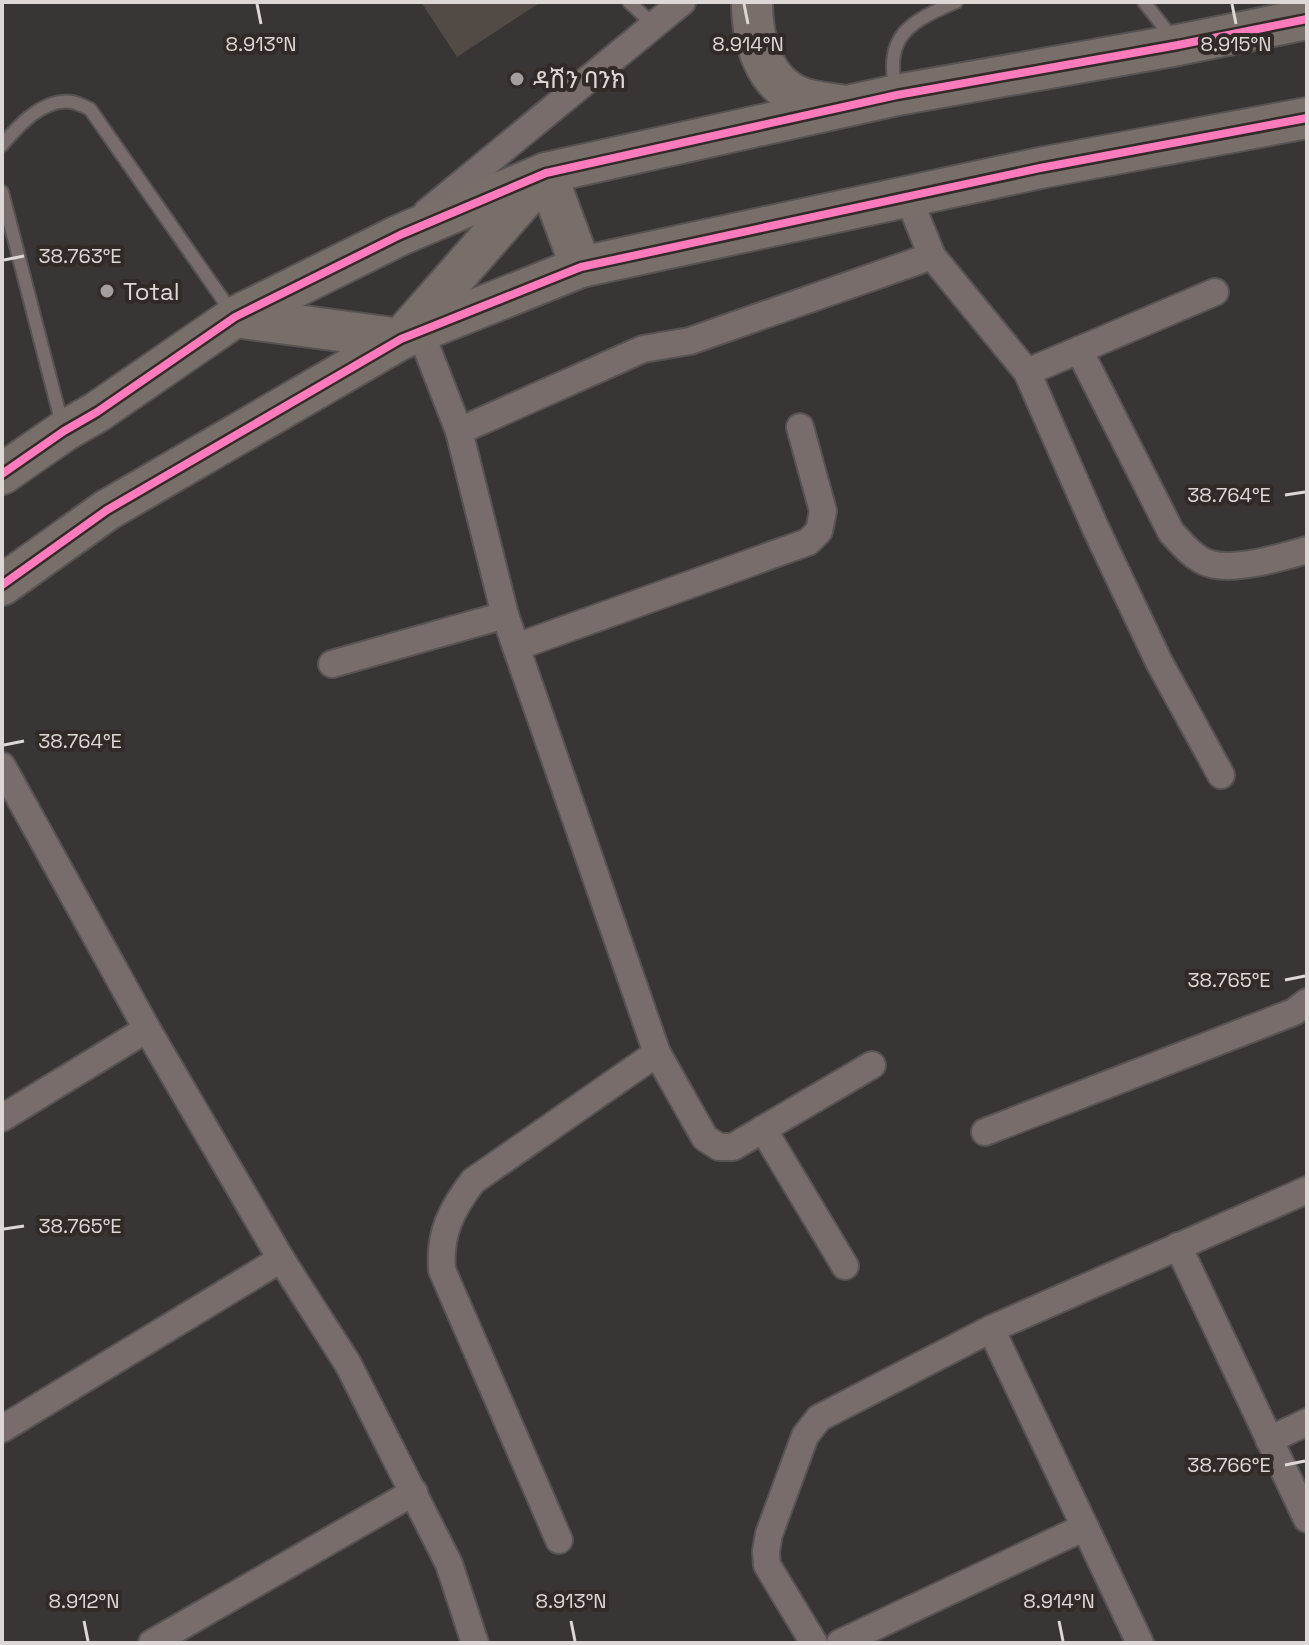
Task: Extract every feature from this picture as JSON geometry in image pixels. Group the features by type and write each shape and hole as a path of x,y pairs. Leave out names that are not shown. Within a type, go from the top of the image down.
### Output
{"main road":[{"path":"752,2 752,28 758,53 781,87 803,98 848,106"},
{"path":"2,474 235,317 400,235 546,173 897,95 1307,19"},
{"path":"2,585 107,510 411,335 581,267 1040,168 1307,118"},
{"path":"546,173 581,267"},
{"path":"411,335 546,173"},
{"path":"235,317 411,335"}],"street":[{"path":"400,235 682,2"},
{"path":"908,197 932,256 1027,372 1159,662 1221,775"},
{"path":"459,431 643,349 690,341 932,256"},
{"path":"1027,372 1215,292"},
{"path":"411,335 459,431 505,615 657,1053 705,1138 719,1147 733,1147 872,1065"},
{"path":"1079,350 1171,532 1190,552 1210,564 1236,566 1307,550"},
{"path":"516,647 808,542 819,531 823,511 800,427"},
{"path":"332,664 505,615"},
{"path":"2,766 147,1029 281,1259 348,1364 449,1564 475,1643"},
{"path":"985,1132 1294,1012 1307,1002"},
{"path":"2,1118 147,1029"},
{"path":"559,1540 442,1270 441,1250 447,1222 473,1181 657,1053"},
{"path":"763,1129 845,1266"},
{"path":"814,1643 767,1565 766,1551 769,1534 805,1436 819,1418 991,1329 1307,1190"},
{"path":"1178,1246 1307,1519"},
{"path":"2,1429 281,1259"},
{"path":"991,1329 1140,1643"},
{"path":"1269,1440 1307,1422"},
{"path":"152,1643 414,1492"},
{"path":"840,1643 1085,1527"}],"lane":[{"path":"629,2 654,25"},
{"path":"897,95 892,75 897,41 926,8 956,2"},
{"path":"1144,2 1178,45"},
{"path":"2,145 27,118 55,103 72,102 90,109 235,317"},
{"path":"2,192 64,431"}],"building":[{"path":"421,2 541,2 457,57"}],"cycle path":[{"path":"2,474 235,317 400,235 546,173 897,95 1307,19"},
{"path":"2,585 107,510 401,339 581,267 1040,168 1307,118"}],"place":[{"name":"ዳሽን ባንክ","path":"517,79"},
{"name":"Total","path":"107,291"}]}
